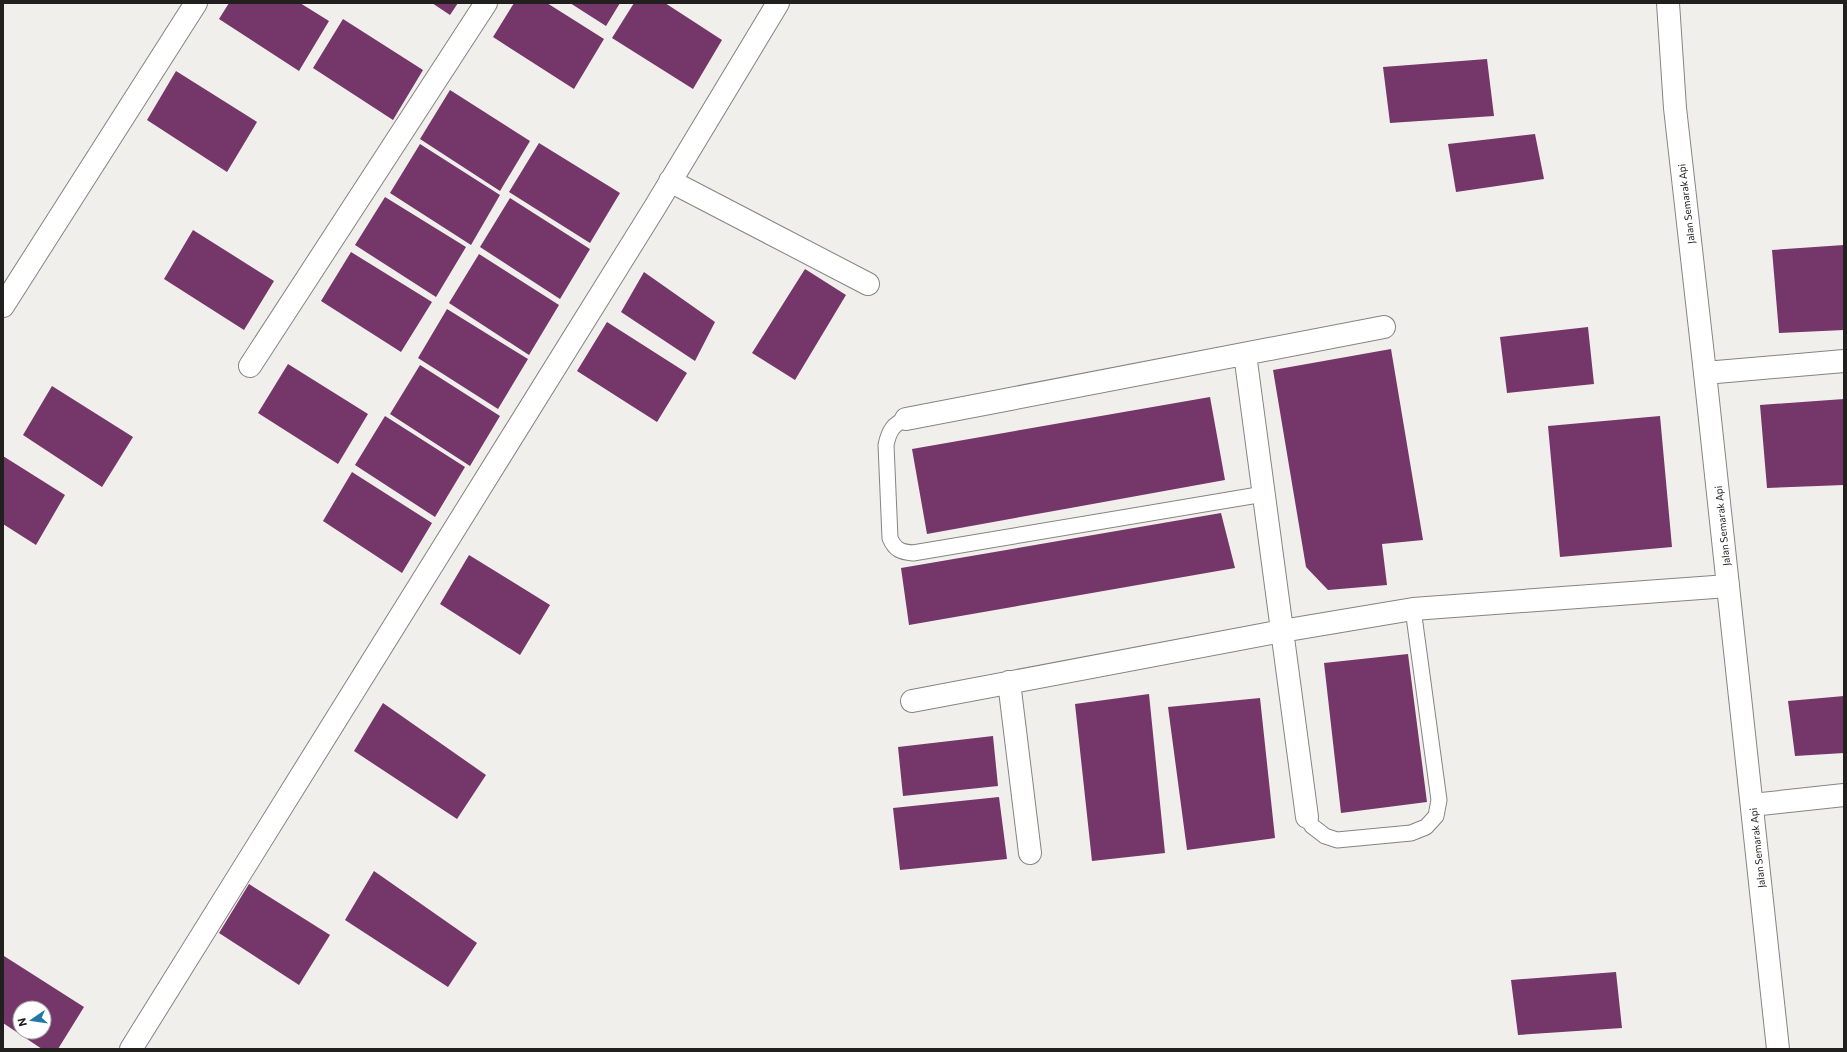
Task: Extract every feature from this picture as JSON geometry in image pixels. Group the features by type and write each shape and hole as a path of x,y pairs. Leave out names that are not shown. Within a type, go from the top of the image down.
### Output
{"street":[{"path":"3,306 196,3"},
{"path":"250,366 486,3"},
{"path":"131,1049 670,181 778,3"},
{"name":"Jalan Semarak Api","path":"1668,3 1675,108 1778,1049"},
{"path":"670,181 868,284"},
{"path":"906,419 1384,327"},
{"path":"1244,354 1264,494 1306,817"},
{"path":"1705,373 1844,361"},
{"path":"912,701 1282,631 1413,609 1728,586"},
{"path":"1009,682 1030,853"},
{"path":"1752,805 1844,795"}],"lane":[{"path":"906,419 895,423 888,433 886,445 890,538 894,547 902,552 913,553 1264,494"},
{"path":"1306,817 1312,826 1325,836 1337,840 1411,833 1426,826 1436,816 1439,800 1413,609"}],"building":[{"path":"229,3 300,3 329,21 299,71 219,19"},
{"path":"432,3 458,3 450,15"},
{"path":"514,3 547,3 604,39 574,89 493,37"},
{"path":"570,3 620,3 606,26"},
{"path":"634,3 665,3 722,40 693,89 612,38"},
{"path":"343,19 423,70 393,120 313,68"},
{"path":"1487,59 1494,116 1390,123 1383,67"},
{"path":"176,71 257,122 227,172 147,120"},
{"path":"450,90 530,141 500,191 420,139"},
{"path":"1535,134 1544,179 1456,192 1448,144"},
{"path":"539,143 620,193 590,243 509,192"},
{"path":"420,144 500,195 471,245 390,193"},
{"path":"385,197 466,247 436,297 355,245"},
{"path":"510,198 590,249 560,299 480,247"},
{"path":"193,230 274,281 244,330 164,279"},
{"path":"1844,245 1844,330 1779,333 1772,250"},
{"path":"351,252 432,302 401,352 321,301"},
{"path":"479,254 559,305 529,355 449,303"},
{"path":"805,269 846,295 795,380 752,353"},
{"path":"644,272 715,322 695,361 621,312"},
{"path":"447,309 528,359 498,409 418,358"},
{"path":"607,322 687,373 657,422 577,371"},
{"path":"1588,327 1594,384 1507,393 1500,337"},
{"path":"1391,349 1423,540 1382,544 1387,585 1328,590 1306,567 1273,370"},
{"path":"288,364 368,414 338,464 258,413"},
{"path":"420,365 500,416 470,466 390,414"},
{"path":"52,386 133,437 102,487 23,435"},
{"path":"1210,397 1225,480 927,534 912,449"},
{"path":"1844,399 1844,485 1767,488 1760,405"},
{"path":"385,416 465,467 435,517 355,465"},
{"path":"1660,416 1672,547 1560,557 1548,426"},
{"path":"3,456 65,495 36,545 3,524"},
{"path":"352,472 432,523 402,573 323,521"},
{"path":"1221,513 1235,568 909,625 901,568"},
{"path":"469,555 550,605 520,655 440,604"},
{"path":"1408,654 1427,802 1341,813 1324,663"},
{"path":"1149,694 1165,853 1092,861 1075,704"},
{"path":"1844,696 1844,753 1795,756 1788,701"},
{"path":"1260,698 1275,838 1187,850 1168,707"},
{"path":"383,703 486,775 457,819 354,751"},
{"path":"993,736 998,786 903,796 898,747"},
{"path":"999,797 1007,859 900,870 893,808"},
{"path":"374,871 477,943 448,987 345,920"},
{"path":"249,884 330,935 299,985 219,933"},
{"path":"4,956 84,1007 58,1049 42,1049 28,1040 52,1040 52,1000 12,1000 12,1029 3,1023"},
{"path":"1616,972 1622,1028 1518,1035 1511,980"}]}
